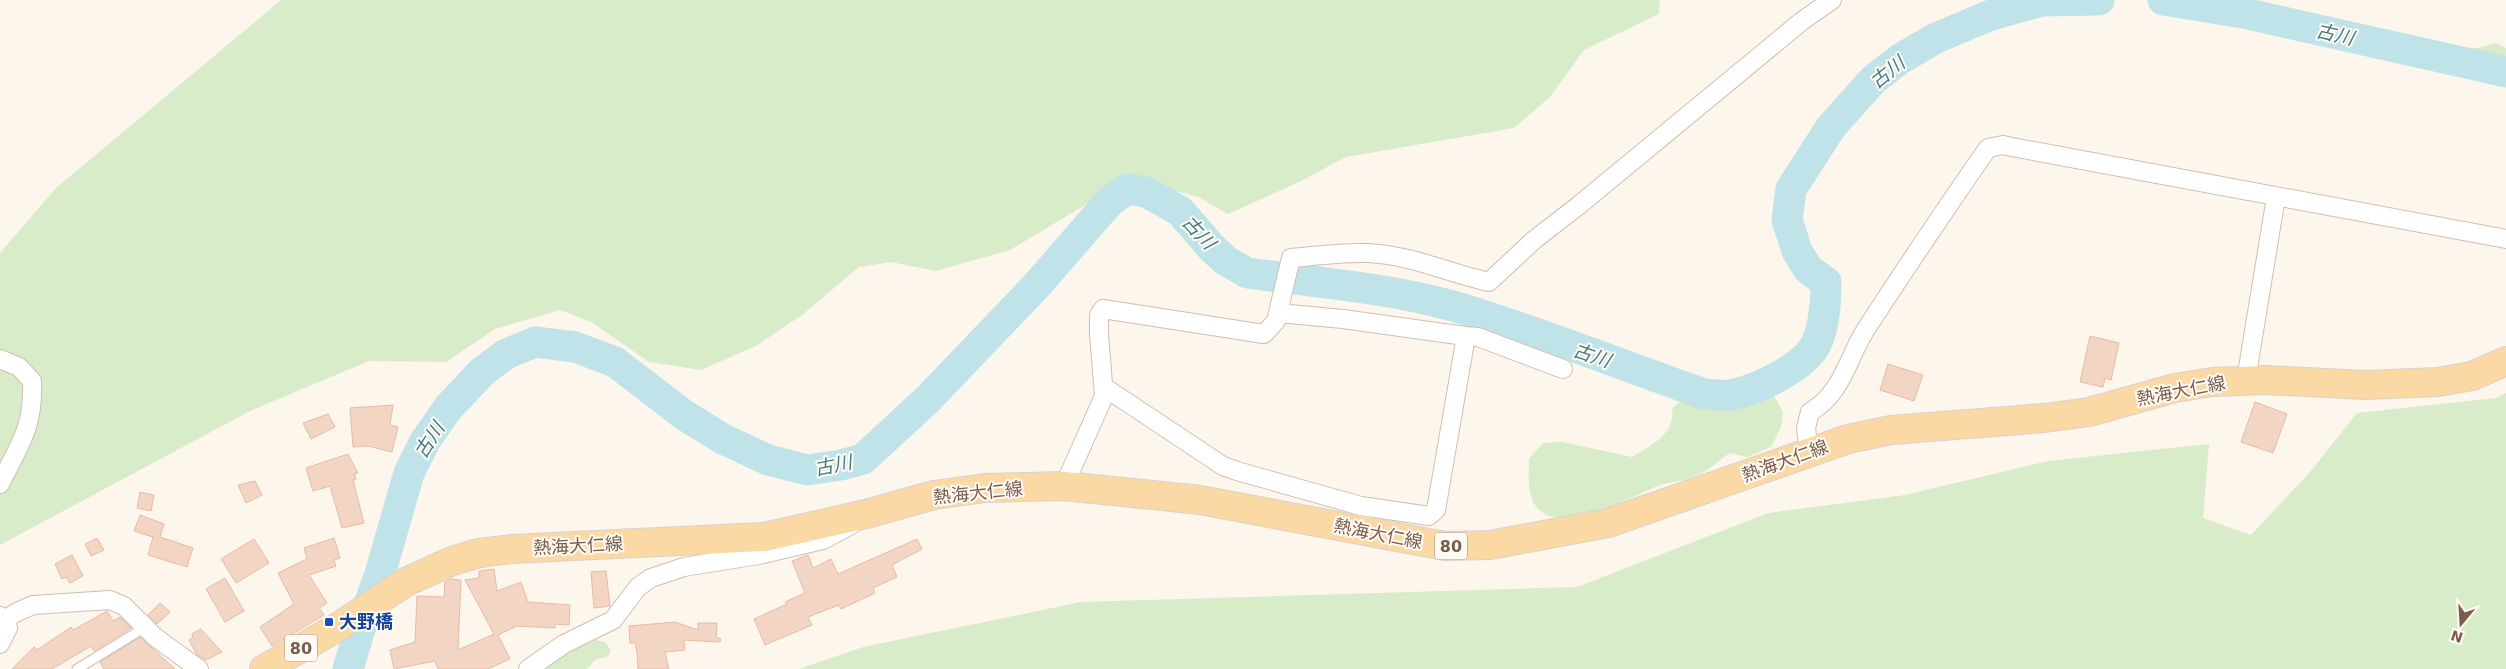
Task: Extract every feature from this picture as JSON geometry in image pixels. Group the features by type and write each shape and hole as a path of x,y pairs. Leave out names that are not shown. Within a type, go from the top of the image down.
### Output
{"main road":[{"name":"熱海大仁線","path":"264,669 338,627 390,592 452,561 479,553 512,549 764,537 943,494 985,488 1064,486 1200,500 1445,546 1490,545 1608,523 1848,439 1891,430 2045,418 2089,412 2175,388 2212,382 2246,380 2366,385 2438,382 2472,376 2506,361"}],"street":[{"path":"1064,486 1104,396 1099,314 1103,308 1264,334 1276,321 1290,258 1369,253 1436,266 1489,282 1534,240 1578,206 1802,20 1832,0"},
{"path":"1809,453 1806,428 1810,412 1824,404 1838,386 1865,331 1988,148 2003,145 2506,239"},
{"path":"2246,380 2276,196"},
{"path":"1279,307 1343,319 1478,337 1563,369"},
{"path":"1104,387 1223,466 1292,488 1362,506 1429,516 1436,510 1466,342 1465,336"},
{"path":"0,359 18,367 32,381 33,401 26,434 0,484"},
{"path":"528,669 564,644 613,620 638,587 651,578 684,567 759,555 823,540 849,527 866,514"},
{"path":"0,644 7,634 8,628 2,618 33,605 110,600 124,606 144,628 199,669"}],"lane":[{"path":"77,669 144,628"}],"green space":[{"path":"281,0 1660,0 1659,14 1584,50 1550,97 1514,128 1346,157 1299,182 1228,214 1198,197 1158,186 1125,181 1010,250 936,271 891,262 859,267 802,315 756,346 701,370 649,362 591,322 560,310 495,329 446,362 369,361 250,411 0,545 0,253 56,188"},
{"path":"2496,43 2506,48 2506,64 2471,59 2463,52 2466,48 2478,48"},
{"path":"2506,393 2506,669 799,669 863,647 1081,602 1577,587 1768,513 1905,495 2048,461 2209,444 2203,518 2251,535 2310,472 2357,413 2496,398"},
{"path":"1758,394 1774,396 1783,412 1781,427 1771,447 1748,457 1730,453 1697,476 1658,486 1599,511 1582,516 1565,518 1551,516 1539,510 1532,499 1529,486 1529,459 1543,443 1562,442 1632,457 1661,438 1670,425 1672,408 1685,398 1722,402"},
{"path":"591,639 605,642 611,650 608,656 595,660 587,669 540,669 550,657"}],"building":[{"path":"2090,336 2119,343 2111,380 2105,378 2103,387 2080,382"},
{"path":"1888,364 1923,375 1914,401 1880,390"},
{"path":"2255,402 2287,414 2273,453 2241,442"},
{"path":"393,405 390,425 398,427 392,452 368,446 353,447 350,408"},
{"path":"328,414 335,427 311,439 303,423"},
{"path":"348,454 358,473 354,474 356,479 353,480 364,523 342,528 330,486 313,491 306,468"},
{"path":"255,481 262,495 246,503 238,485"},
{"path":"140,492 154,495 151,511 137,508"},
{"path":"140,515 164,524 160,537 193,548 187,567 148,555 153,537 134,531"},
{"path":"97,538 104,550 91,556 85,544"},
{"path":"334,538 340,558 334,560 336,566 309,575 327,603 319,608 324,615 272,646 260,627 294,604 278,573 307,559 304,548"},
{"path":"254,539 269,563 236,583 221,559"},
{"path":"917,539 922,549 892,565 897,577 873,588 875,593 841,609 839,605 808,617 812,625 765,645 754,619 787,604 785,602 805,593 792,561 808,555 813,568 831,559 838,574"},
{"path":"72,555 83,576 70,583 66,577 62,579 55,564"},
{"path":"494,569 497,591 521,582 528,602 570,605 569,625 555,624 555,628 517,626 498,635 510,659 488,669 438,669 435,661 394,669 390,650 415,642 417,596 444,597 445,582 450,579 461,580 458,650 494,634 465,580 479,578 479,571"},
{"path":"606,571 610,606 594,608 591,572"},
{"path":"225,578 244,611 225,622 206,589"},
{"path":"160,603 170,612 157,624 148,615"},
{"path":"107,611 113,621 120,617 131,628 94,651 91,646 52,669 12,669 34,647 37,650 71,627 73,630"},
{"path":"675,622 698,630 698,623 717,623 716,637 721,639 720,642 684,640 685,650 665,652 669,669 638,669 637,651 635,643 630,643 629,626"},
{"path":"201,629 222,652 206,660 197,655 189,640 193,637 192,634"},
{"path":"140,637 175,669 104,669 100,662"}],"waterway":[{"name":"古川","path":"348,669 380,574 409,473 425,441 448,408 482,372 506,354 535,342 575,347 615,362 684,415 723,439 768,460 807,470 841,465 863,459 928,399 1037,285 1110,201 1128,189 1146,192 1180,211 1212,248 1225,260 1247,273 1377,290 1453,306 1548,337 1704,394 1731,395 1752,389 1776,378 1806,357 1817,343 1820,335 1825,307 1826,282 1808,269 1797,251 1787,220 1791,189 1831,127 1873,80 1900,59 1936,38 1991,15 2042,1 2099,0"},
{"name":"古川","path":"2163,0 2243,13 2506,72"}],"place":[{"name":"大野橋","path":"329,622"}]}
